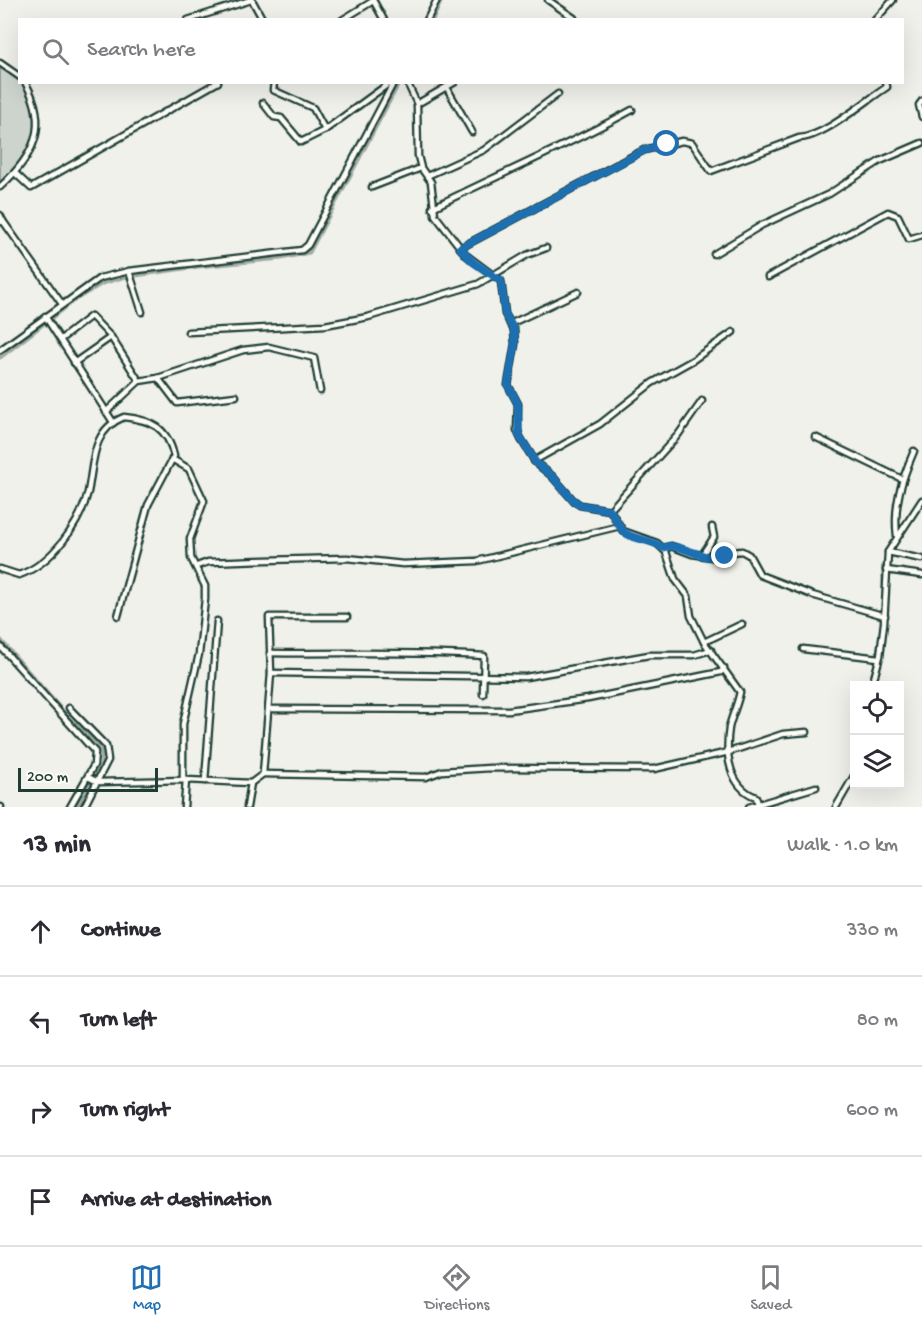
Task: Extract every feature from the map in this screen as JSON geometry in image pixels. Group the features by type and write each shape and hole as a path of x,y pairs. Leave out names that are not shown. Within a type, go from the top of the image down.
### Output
{"street":[{"path":"194,18 251,0 262,18"},
{"path":"345,18 373,0 383,18"},
{"path":"428,18 437,0"},
{"path":"548,0 574,18"},
{"path":"554,5 560,0"},
{"path":"877,18 893,0"},
{"path":"0,63 18,76"},
{"path":"0,187 16,174 25,162 39,119 26,84"},
{"path":"16,174 31,188 214,84"},
{"path":"274,84 273,90 314,108 325,130"},
{"path":"262,103 274,117 281,118 301,141 325,130 389,84"},
{"path":"0,350 48,318 62,304 100,278 302,250 308,245 391,84"},
{"path":"408,84 417,104 417,147 421,168 432,190 432,208 460,248 473,262 501,281 505,314 515,344 508,385 518,404 517,430 534,461 580,505 610,510 620,526 630,536 645,538 663,548 670,559 675,579 688,596 691,616 704,642 740,692 736,712 729,727 729,752 735,782 756,797 759,805"},
{"path":"417,104 452,84"},
{"path":"460,248 645,150 682,141 692,143 711,171 799,138 807,138 837,122 887,87 886,84"},
{"path":"447,88 472,132"},
{"path":"427,176 484,150 558,94"},
{"path":"922,101 919,105 922,117"},
{"path":"432,208 513,167 575,141 632,110"},
{"path":"714,254 762,225 830,194 880,161 922,143"},
{"path":"372,187 421,168"},
{"path":"768,278 888,212 898,216 909,238 922,235"},
{"path":"0,215 2,222 62,304"},
{"path":"188,332 325,325 429,301 478,284 527,255 546,248"},
{"path":"130,274 142,312"},
{"path":"510,324 578,292"},
{"path":"61,339 91,316 111,338 139,381"},
{"path":"48,318 74,363 113,422"},
{"path":"534,461 600,423 651,383 693,360 733,332"},
{"path":"74,363 111,338"},
{"path":"106,412 139,381 158,378 243,350 269,347 314,358 320,391"},
{"path":"158,378 177,403 236,396"},
{"path":"610,510 678,435 702,401"},
{"path":"0,569 19,575 30,571 43,562 62,540 73,525 88,491 96,445 113,422 124,417 151,421 165,434 171,445 172,459 148,505 118,616"},
{"path":"815,437 902,479"},
{"path":"897,536 896,523 902,479 914,451"},
{"path":"172,459 189,469 204,501 190,539 191,558 205,586 205,599 199,654 183,724 184,807"},
{"path":"873,681 879,658 888,552 922,500"},
{"path":"197,566 208,562 347,558 404,564 477,561 620,526"},
{"path":"702,555 714,537 712,527"},
{"path":"663,548 671,546 720,558 732,552 742,551 749,555 760,575 812,595 882,615"},
{"path":"888,552 922,559"},
{"path":"886,570 922,575"},
{"path":"263,774 269,709 269,617 347,617"},
{"path":"205,781 217,621"},
{"path":"704,642 742,624"},
{"path":"0,646 95,752 93,779 84,807"},
{"path":"803,649 879,658"},
{"path":"270,673 526,677 649,655 694,655 711,650"},
{"path":"270,653 366,654 384,651 484,656 483,694"},
{"path":"269,709 509,710 588,699 721,672 724,668"},
{"path":"69,708 106,746 108,760 70,807"},
{"path":"93,779 251,783 263,774 426,777 442,771 490,768 654,769 729,752 783,734 807,732"},
{"path":"247,807 251,783"},
{"path":"836,807 850,784"},
{"path":"749,807 816,787"}],"shaded area":[{"path":"0,63 18,76 18,84 25,84 39,119 25,162 0,187"}],"waterway":[{"path":"433,18 441,0"},
{"path":"0,357 75,299 102,283 122,277 198,266 281,258 309,252 398,84"},
{"path":"882,566 883,608"},
{"path":"876,655 882,616"},
{"path":"0,640 68,718 102,749 102,765 77,807"},
{"path":"871,681 876,660"},
{"path":"832,807 850,779"}],"route":[{"path":"667,144 645,150 460,248 473,262 501,281 505,314 514,330 515,344 508,374 508,385 518,404 517,430 536,463 580,505 610,510 623,531 630,536 645,538 663,548 671,546 692,554 720,558 725,556"}]}
